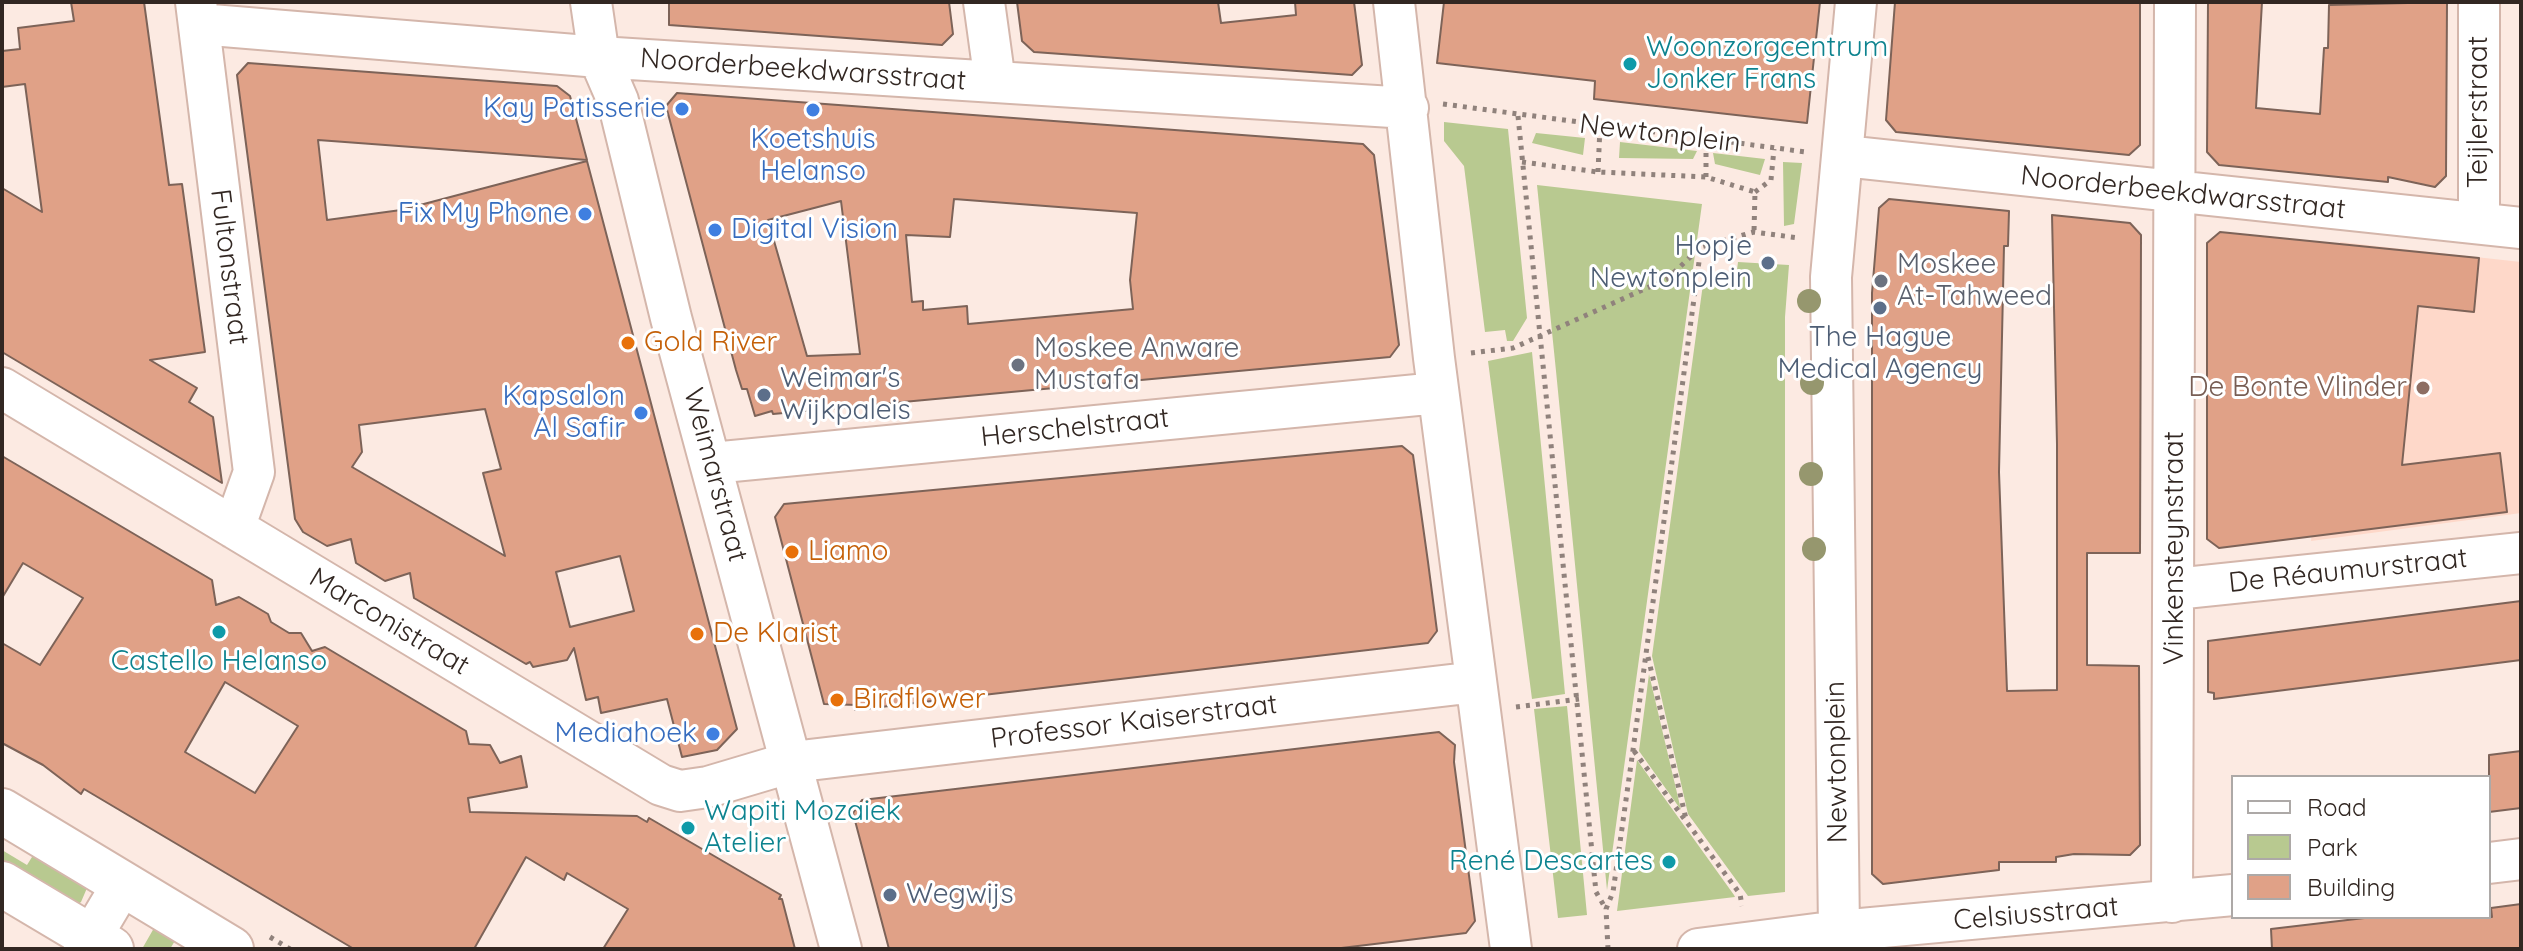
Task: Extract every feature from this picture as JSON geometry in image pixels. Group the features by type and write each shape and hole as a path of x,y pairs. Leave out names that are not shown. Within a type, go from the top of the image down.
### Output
{"street":[{"name":"Weimarstraat","path":"591,2 599,57 618,101 841,949"},
{"path":"984,2 995,82"},
{"path":"1394,2 1436,375 1511,949"},
{"path":"1844,156 1856,2"},
{"name":"Vinkensteynstraat","path":"2172,902 2175,2"},
{"name":"Teijlerstraat","path":"2479,2 2479,223"},
{"name":"Noorderbeekdwarsstraat","path":"197,13 599,57 1408,108"},
{"name":"Fultonstraat","path":"197,13 254,472 234,528"},
{"name":"Noorderbeekdwarsstraat","path":"1844,156 2521,228"},
{"name":"Newtonplein","path":"1839,940 1831,277 1844,156"},
{"name":"Herschelstraat","path":"712,463 1436,375"},
{"name":"Marconistraat","path":"2,388 661,785 680,791 708,787 792,762"},
{"name":"De Réaumurstraat","path":"2175,589 2521,553"},
{"name":"Professor Kaiserstraat","path":"792,762 1478,697"},
{"path":"2,811 231,949"},
{"path":"2491,863 2521,859"},
{"path":"2,884 96,945 122,885"},
{"name":"Celsiusstraat","path":"1839,940 2231,895"},
{"path":"1698,949 1747,943 1839,940"}],"path":[{"name":"Newtonplein","path":"1408,108 1425,102 1600,127 1844,156"},
{"path":"1518,116 1596,892 1606,909"},
{"path":"1598,172 1600,127"},
{"path":"1706,139 1706,177"},
{"path":"1755,192 1771,180 1775,149"},
{"path":"1522,162 1598,172 1706,177 1755,192"},
{"path":"1754,232 1755,192"},
{"path":"1436,375 1513,348 1667,279 1701,247 1754,232 1836,242"},
{"path":"1608,949 1606,909 1613,892 1701,247"},
{"path":"1647,652 1688,824"},
{"path":"1478,697 1579,699"},
{"path":"1633,750 1740,894 1747,943"}],"shaded area":[{"name":"De Bonte Vlinder","path":"2340,242 2521,262 2521,513 2311,541"}],"green space":[{"path":"1444,122 1508,129 1527,318 1513,341 1507,341 1505,330 1485,332 1464,166 1444,141"},
{"path":"1536,133 1585,138 1583,155 1532,143"},
{"path":"1620,142 1697,151 1693,159 1619,158"},
{"path":"1713,153 1765,159 1760,175 1715,164"},
{"path":"1783,162 1802,163 1794,224 1784,226"},
{"path":"1537,185 1702,204 1607,890 1556,371"},
{"path":"1738,262 1789,265 1785,317 1785,892 1748,896 1688,814 1652,656 1703,284 1737,270"},
{"path":"1532,352 1565,694 1532,699 1488,361"},
{"path":"1649,674 1681,810 1639,751"},
{"path":"1567,706 1587,915 1558,918 1534,709"},
{"path":"1637,760 1734,895 1735,897 1617,911"},
{"path":"37,849 87,888 81,902 77,905 2,868 2,850 27,865"},
{"path":"158,921 179,934 170,949 142,949"}],"building":[{"path":"71,2 144,2 169,185 182,184 205,352 150,360 197,388 189,402 213,417 222,483 2,352 2,188 42,212 25,84 2,87 2,51 20,49 18,28 74,21"},
{"path":"669,2 949,2 953,34 942,45 669,25"},
{"path":"1017,2 1218,2 1221,23 1296,15 1295,2 1354,2 1362,65 1352,75 1034,52 1022,41"},
{"name":"Woonzorgcentrum Jonker Frans","path":"1444,2 1820,2 1807,123 1594,99 1595,81 1437,63"},
{"path":"1895,2 2140,2 2140,145 2129,155 1896,132 1886,120"},
{"path":"2208,2 2262,2 2256,108 2320,114 2324,48 2328,48 2329,5 2447,2 2446,176 2435,187 2388,177 2388,182 2219,165 2207,152"},
{"path":"248,63 557,86 570,96 587,160 318,140 327,220 401,210 587,161 737,729 717,750 682,757 667,699 601,713 598,697 586,700 574,648 567,660 533,667 530,662 526,664 414,598 410,573 385,581 356,563 351,539 327,546 303,532 295,519 237,75","holes":["485,409 501,469 483,473 505,556 352,467 362,452 359,425","620,556 634,611 570,627 556,572"]},
{"path":"677,93 1363,144 1374,155 1399,345 1390,357 773,414 772,411 755,416 747,389 742,389 736,370 666,106","holes":["954,199 1137,213 1130,280 1133,309 968,324 967,306 923,310 923,301 912,302 906,235 950,237","841,201 860,354 807,356 768,220"]},
{"path":"1889,199 2009,211 2008,246 2004,246 1999,472 2007,691 2057,690 2057,444 2052,215 2130,223 2141,235 2140,553 2087,553 2087,665 2139,666 2140,845 2130,855 2074,854 2056,857 2056,862 1999,862 1999,870 1883,884 1872,874 1872,293 1879,208"},
{"path":"2220,232 2479,258 2474,312 2418,306 2402,465 2500,453 2507,512 2219,548 2207,539 2207,243"},
{"path":"1402,446 1413,455 1428,562 1437,631 1428,643 855,710 858,705 824,704 775,517 784,504"},
{"path":"2,456 212,580 216,605 239,597 268,614 271,622 289,633 301,633 312,651 325,647 466,731 469,744 490,745 500,763 521,756 527,787 468,798 470,812 637,816 647,822 649,818 781,895 779,899 782,899 795,949 603,949 628,909 567,873 564,880 526,857 474,949 354,949 84,789 81,794 43,765 2,743 2,643 40,665 83,598 23,563 2,598","holes":["225,682 298,726 255,793 185,752"]},
{"path":"2521,601 2521,660 2214,699 2214,693 2208,692 2208,641"},
{"path":"1439,732 1455,745 1454,762 1475,921 1466,933 1333,949 889,949 853,813 862,800"},
{"path":"2521,751 2521,808 2491,812 2489,755"},
{"path":"2521,904 2521,949 2272,949 2271,929 2356,919 2491,919 2491,908"}],"place":[{"name":"Woonzorgcentrum Jonker Frans","path":"1630,64"},
{"name":"Kay Patisserie","path":"682,109"},
{"name":"Koetshuis Helanso","path":"813,110"},
{"name":"Fix My Phone","path":"585,214"},
{"name":"Digital Vision","path":"715,230"},
{"name":"Hopje Newtonplein","path":"1768,263"},
{"name":"Moskee At-Tahweed","path":"1881,281"},
{"name":"The Hague Medical Agency","path":"1880,308"},
{"name":"Gold River","path":"628,343"},
{"name":"Moskee Anware Mustafa","path":"1018,365"},
{"name":"De Bonte Vlinder","path":"2423,388"},
{"name":"Weimar's Wijkpaleis","path":"764,395"},
{"name":"Kapsalon Al Safir","path":"641,413"},
{"name":"Liamo","path":"792,552"},
{"name":"Castello Helanso","path":"219,632"},
{"name":"De Klarist","path":"697,634"},
{"name":"Birdflower","path":"837,700"},
{"name":"Mediahoek","path":"713,734"},
{"name":"Wapiti Mozaiek Atelier","path":"688,828"},
{"name":"René Descartes","path":"1669,862"},
{"name":"Wegwijs","path":"890,895"}]}
